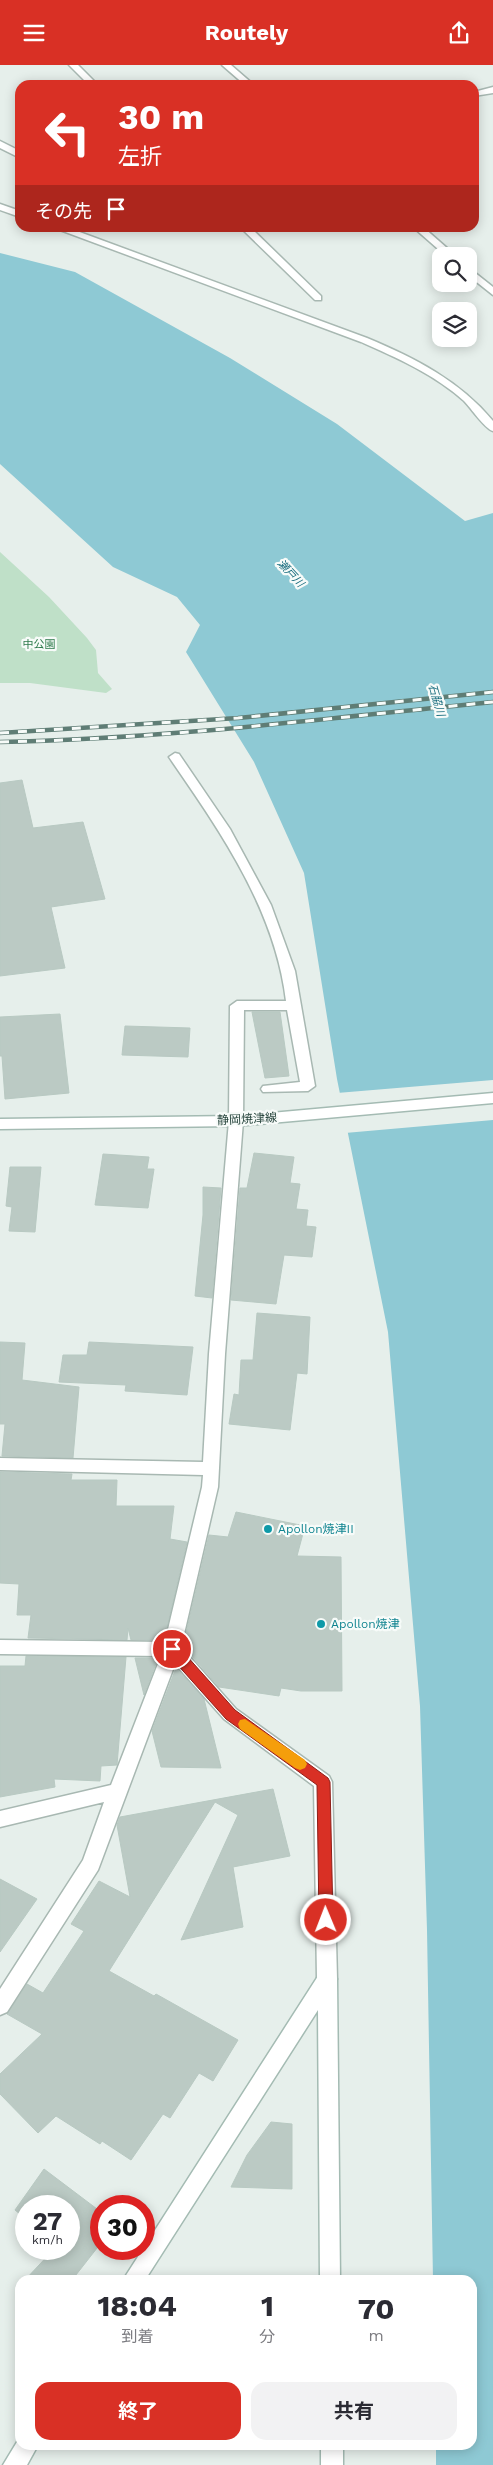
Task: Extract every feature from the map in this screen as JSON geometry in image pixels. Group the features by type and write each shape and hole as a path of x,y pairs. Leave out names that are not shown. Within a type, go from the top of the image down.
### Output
{"street":[{"path":"73,65 89,80"},
{"path":"226,65 244,80"},
{"path":"479,93 493,90"},
{"path":"0,144 15,152"},
{"path":"0,207 15,212"},
{"path":"68,232 364,339 401,356 429,369 454,387 473,403 493,428"},
{"path":"81,237 88,232"},
{"path":"249,232 318,298"},
{"path":"423,232 440,247"},
{"path":"477,278 493,292"},
{"path":"175,757 223,823 256,885 286,960 308,1086 268,1089"},
{"path":"0,2006 91,1864 172,1649 210,1487 217,1354 236,1121 237,1006 293,1005"},
{"name":"静岡焼津線","path":"0,1123 236,1121 493,1098"},
{"path":"0,1464 211,1469"},
{"path":"0,1647 172,1649 230,1715 323,1782 330,2275"},
{"path":"0,1819 117,1791"},
{"path":"136,2275 327,1979"},
{"path":"14,2465 24,2450"},
{"path":"332,2450 332,2465"}],"green space":[{"name":"中公園","path":"0,552 49,597 87,638 96,650 98,673 112,689 106,693 30,683 0,683"}],"water":[{"path":"0,253 75,272 230,358 337,424 465,521 493,513 493,2465 436,2465 436,2450 477,2450 477,2275 433,2275 427,1930 420,1706 388,1332 337,1079 304,873 254,762 186,652 200,625 177,597 113,567 0,464"}],"pier":[{"path":"493,1080 493,1120 345,1133 337,1093"}],"building":[{"path":"22,780 33,828 83,822 105,899 51,907 65,968 0,976 0,783"},
{"path":"252,1012 280,1012 289,1076 265,1078"},
{"path":"60,1014 69,1093 5,1099 2,1056 0,1056 0,1017"},
{"path":"125,1026 190,1028 188,1057 122,1055"},
{"path":"254,1153 294,1157 290,1183 300,1184 296,1209 308,1210 306,1226 316,1227 312,1257 284,1255 276,1304 231,1300 240,1188 247,1188"},
{"path":"103,1154 149,1157 147,1169 154,1169 148,1208 95,1205"},
{"path":"10,1167 41,1167 35,1232 9,1231 12,1207 6,1206"},
{"path":"203,1187 221,1188 212,1298 195,1296 203,1215"},
{"path":"257,1313 310,1317 307,1374 297,1373 290,1430 229,1424 234,1394 239,1395 241,1360 253,1360"},
{"path":"0,1342 25,1343 22,1380 79,1387 73,1458 2,1456 5,1424 0,1424"},
{"path":"89,1342 193,1347 187,1395 125,1391 126,1385 59,1382 63,1355 87,1355"},
{"path":"0,1472 72,1474 71,1480 117,1480 116,1506 174,1506 170,1539 187,1542 164,1640 131,1640 128,1628 127,1640 28,1638 31,1615 17,1615 19,1584 0,1583"},
{"path":"236,1512 305,1526 297,1556 341,1557 342,1691 301,1691 281,1688 279,1696 219,1687 183,1646 209,1535 228,1537"},
{"path":"26,1656 126,1657 117,1765 101,1766 100,1781 54,1779 55,1787 0,1797 0,1666 25,1666"},
{"path":"135,1658 158,1658 144,1695"},
{"path":"176,1668 204,1699 221,1768 161,1767 152,1731"},
{"path":"273,1789 290,1856 233,1867 243,1927 181,1940 238,1815 215,1802 109,1971 154,1996 156,1994 238,2040 213,2081 199,2073 170,2118 163,2114 131,2160 102,2141 100,2144 56,2116 38,2133 0,2094 0,2074 42,2034 7,2014 27,1984 43,1993 84,1931 71,1924 99,1881 130,1897 117,1825 120,1817"},
{"path":"0,1879 37,1899 0,1952"},
{"path":"271,2122 292,2124 292,2189 231,2187 247,2155"},
{"path":"44,2169 78,2195 26,2195"},
{"path":"80,2196 90,2204 90,2257 76,2275 30,2275 44,2260 80,2260"}],"railway":[{"path":"0,733 238,718 493,692"},
{"path":"0,742 124,737 493,702"}],"slow traffic":[{"path":"245,1724 300,1764"}],"place":[{"name":"Apollon焼津II","path":"268,1529"},
{"name":"Apollon焼津","path":"321,1624"}],"route":[{"path":"172,1649 230,1715 323,1782 326,1920"}],"water label":[{"name":"瀬戸川","path":"291,573"},
{"name":"石脇川","path":"437,700"}]}
